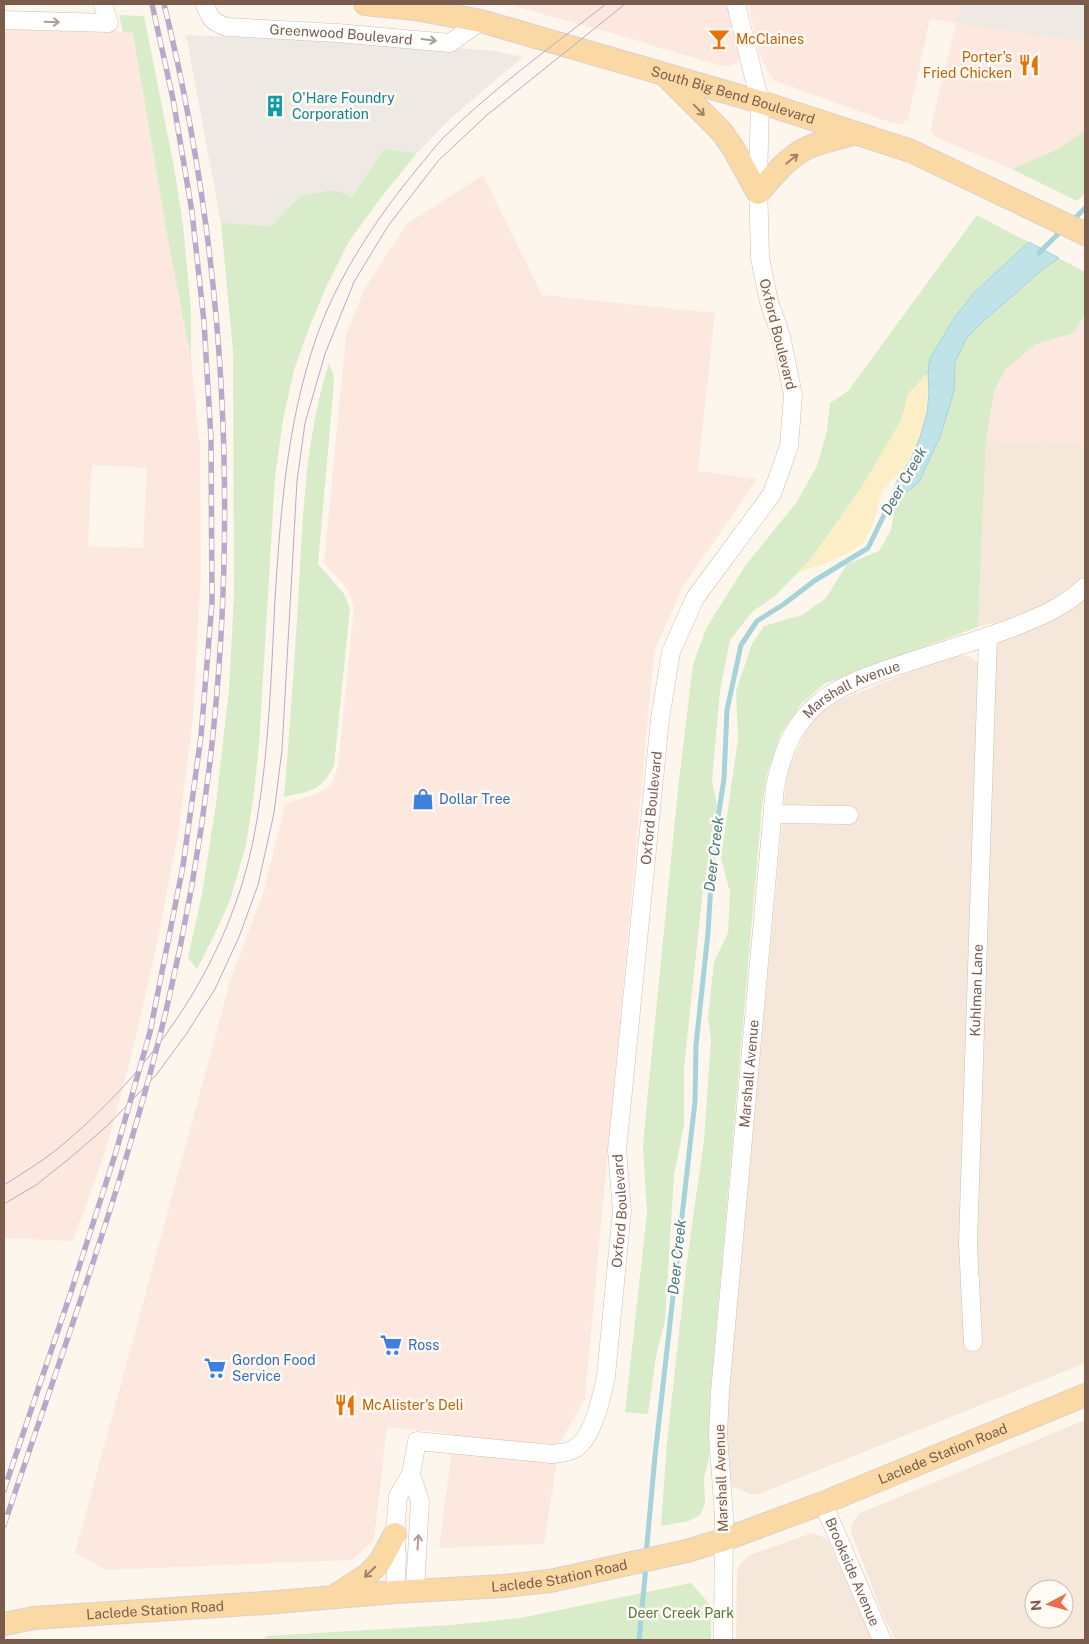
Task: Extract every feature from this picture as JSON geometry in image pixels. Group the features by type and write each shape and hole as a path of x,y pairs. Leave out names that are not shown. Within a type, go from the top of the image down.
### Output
{"main road":[{"name":"South Big Bend Boulevard","path":"365,4 479,12 665,75 760,102 911,151 1085,234"},
{"path":"665,75 722,132 758,193 800,152 828,140 857,133"},
{"name":"Laclede Station Road","path":"4,1624 34,1618 405,1591 503,1586 550,1581 687,1552 822,1503 1085,1395"},
{"path":"332,1597 367,1575 380,1562 395,1534"}],"street":[{"path":"463,4 479,12"},
{"name":"Oxford Boulevard","path":"405,1591 397,1556 395,1534 398,1496 411,1474 417,1441 552,1454 566,1452 576,1449 586,1439 601,1401 606,1376 622,1210 618,1150 621,1112 660,719 672,652 695,598 772,494 789,446 794,394 781,336 769,302 760,258 758,193 760,102 736,4"},
{"name":"Greenwood Boulevard","path":"207,10 214,22 227,27 337,33 450,43 479,12"},
{"path":"4,20 106,14"},
{"name":"Marshall Avenue","path":"723,1640 724,1516 718,1435 720,1392 772,814 778,773 785,747 802,720 821,700 846,685 1033,620 1067,602 1085,586"},
{"name":"Kuhlman Lane","path":"972,1342 968,1243 988,637"},
{"path":"772,814 849,815"},
{"name":"Oxford Boulevard","path":"405,1591 420,1501 411,1474"},
{"name":"Brookside Avenue","path":"822,1503 882,1640"}],"shaded area":[{"path":"506,4 726,4 740,57 737,63 730,66 721,66"},
{"path":"748,4 961,4 956,23 930,19 908,119 901,124 892,123 775,81 766,69 759,52"},
{"path":"961,4 1085,4 1085,42 956,23"},
{"path":"956,23 1085,42 1085,130 1060,148 1012,169 935,137 931,130 933,117"},
{"path":"4,27 133,32 169,246 191,358 200,448 201,572 193,718 179,829 154,959 131,1057 105,1152 73,1241 4,1238","holes":["92,465 147,468 143,548 88,546"]},
{"path":"186,35 334,40 431,46 494,51 523,57 451,118 417,153 384,149 352,197 300,196 271,226 221,223"},
{"path":"483,175 542,295 715,313 698,471 757,479 682,588 654,652 585,1399 560,1442 544,1544 439,1548 454,1434 387,1427 374,1540 352,1560 106,1570 75,1553 232,975 263,894 285,804 316,794 331,785 338,767 354,607 349,591 324,563 346,336 364,290 407,224"},
{"path":"1085,314 1085,442 986,440 994,391 1006,369 1036,344 1074,333"},
{"path":"986,440 1085,442 1085,1363 759,1494 749,1494 732,1486 729,1469 726,1416 785,793 789,768 805,733 818,715 836,702 956,655 969,656 978,663 981,674 996,647 993,623 978,627"},
{"path":"1085,1420 1085,1640 896,1640 885,1620 851,1532 852,1524 860,1513"},
{"path":"812,1533 828,1541 872,1640 736,1640 737,1572 741,1563 750,1555"}],"green space":[{"path":"119,15 144,16 174,167 183,225 191,311 191,358 169,246 133,33 123,32"},
{"path":"1085,130 1085,194 1077,201 1012,169 1060,148"},
{"path":"384,149 417,153 379,200 348,243 327,285 294,370 283,420 275,477 259,745 246,845 230,900 197,969 188,958 202,894 216,804 229,689 234,595 233,351 221,223 271,226 300,196 335,190 352,197"},
{"path":"977,215 1085,272 1085,314 1074,333 1036,344 1006,369 994,391 986,440 978,627 824,684 802,703 781,733 767,774 762,806 710,1398 709,1459 704,1477 705,1504 700,1515 689,1521 661,1526 667,1442 687,1261 704,1140 711,1040 708,1017 714,962 728,933 730,892 721,858 738,739 736,691 752,644 764,626 802,615 826,598 847,564 879,551 891,530 896,501 919,482 940,437 928,373 908,394 902,419 861,488 811,559 776,595 752,612 730,640 720,690 712,781 717,805 702,898 684,1068 684,1125 674,1175 665,1321 656,1356 648,1414 625,1412 647,1213 643,1147 647,1102 678,789 693,664 707,627 745,566 796,503 817,466 827,431 830,403 848,391"},
{"path":"329,363 334,376 318,564 344,594 350,608 334,766 319,786 284,797 307,473 315,418"},
{"name":"Deer Creek Park","path":"691,1583 711,1606 711,1640 264,1640 266,1636 452,1625 520,1618"}],"sand":[{"path":"928,373 926,416 920,438 908,463 888,483 882,493 873,523 865,540 843,556 797,573 811,559 861,488 902,419 908,394"}],"water":[{"path":"1029,242 1059,258 1042,270 980,324 966,339 955,362 954,391 940,437 919,482 896,501 884,516 897,481 911,459 927,413 930,358 955,317 974,293"}],"waterway":[{"name":"Deer Creek","path":"1071,222 1085,208"},
{"name":"Deer Creek","path":"1039,253 1063,229"},
{"name":"Deer Creek","path":"646,1555 655,1456 695,1101 696,1045 708,933 713,849 724,779 727,710 741,645 757,621 784,604 814,581 868,548 886,511"},
{"name":"Deer Creek","path":"639,1640 646,1566"}],"tram line":[{"path":"4,1185 56,1150 91,1119 124,1085 155,1049 182,1010 206,969 227,927 243,882 254,836 263,777 269,718 280,528 294,421 312,351 324,317 343,277 365,240 390,204 444,137 503,85 606,4"},
{"path":"4,1204 36,1185 70,1158 107,1126 157,1074 187,1033 215,989 239,937 258,885 274,813 282,750 297,481 305,423 325,354 354,282 388,226 438,161 487,115 625,4"}],"railway":[{"path":"4,1490 115,1155 150,1032 183,866 201,736 212,602 211,439 204,322 192,212 173,99 152,4"},
{"path":"4,1525 91,1270 149,1076 166,1011 192,887 210,761 221,635 225,508 221,380 209,254 191,128 164,4"}],"place":[{"name":"McClaines","path":"719,39"},
{"name":"Porter's Fried Chicken","path":"1029,65"},
{"name":"O'Hare Foundry Corporation","path":"275,106"},
{"name":"Dollar Tree","path":"423,799"},
{"name":"Ross","path":"391,1345"},
{"name":"Gordon Food Service","path":"215,1368"},
{"name":"McAlister's Deli","path":"345,1405"}]}
